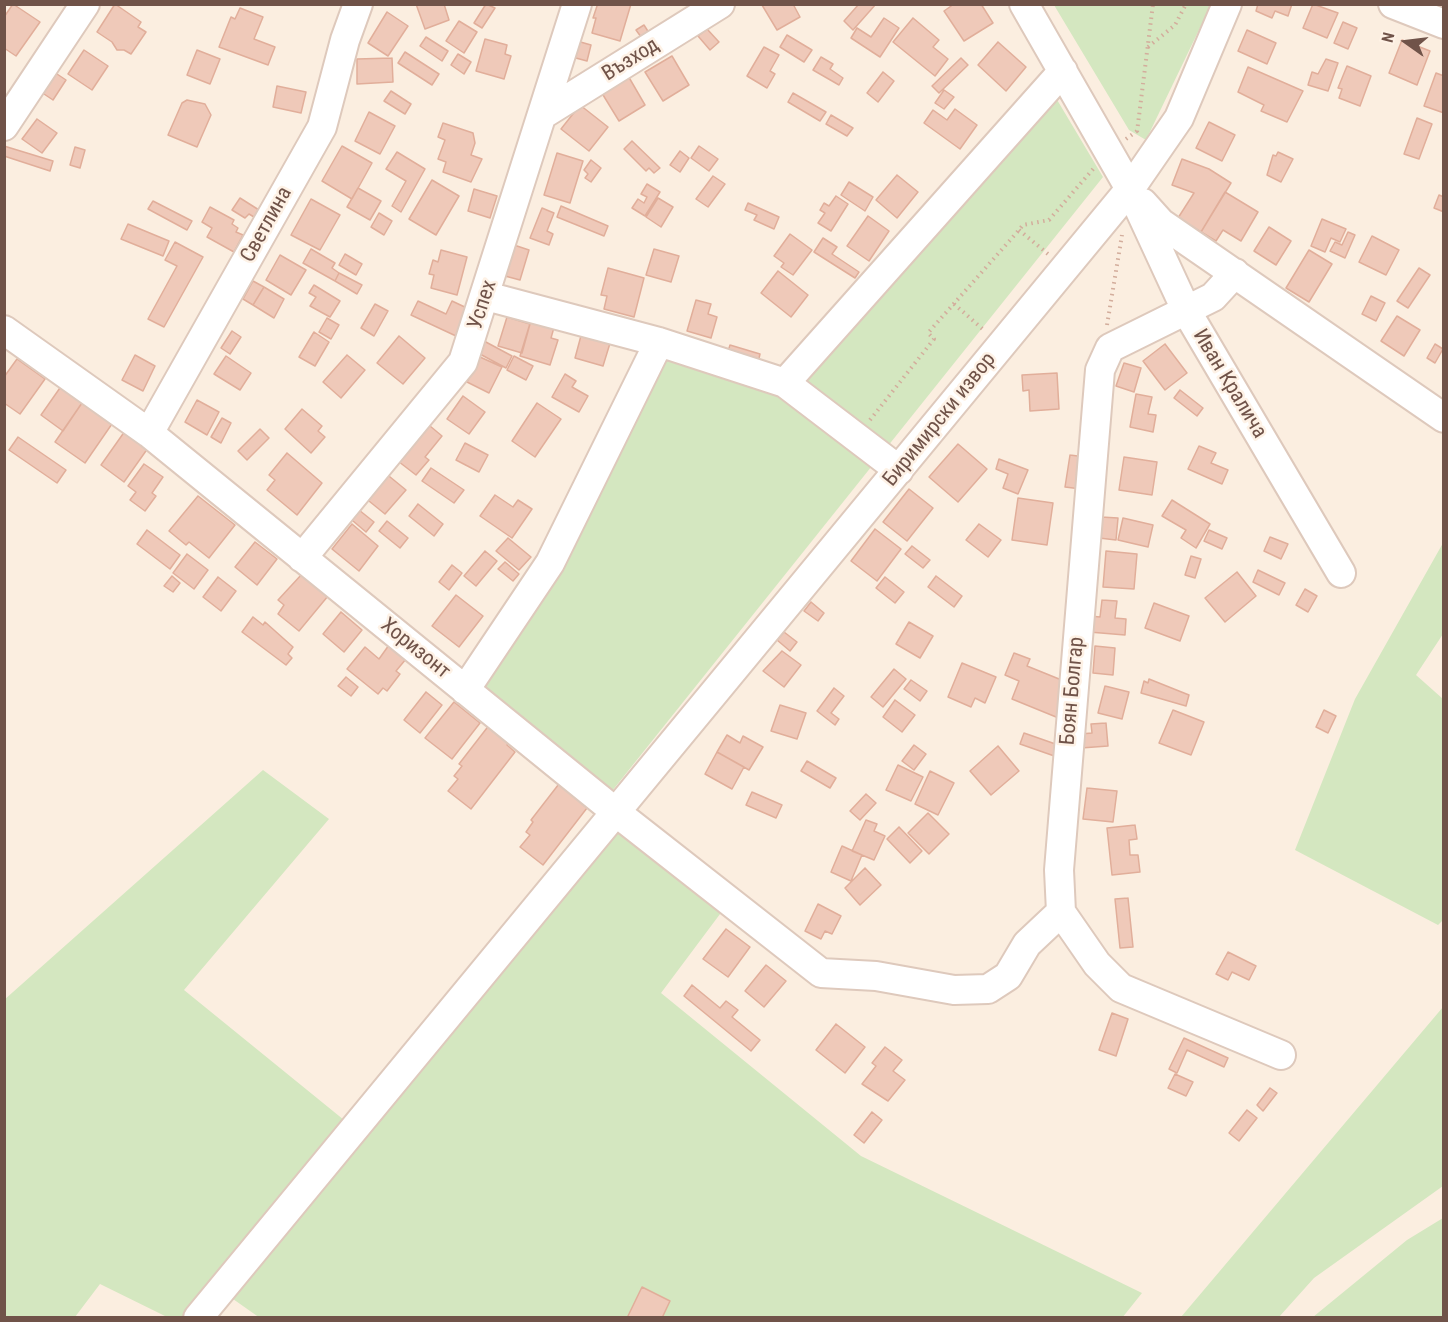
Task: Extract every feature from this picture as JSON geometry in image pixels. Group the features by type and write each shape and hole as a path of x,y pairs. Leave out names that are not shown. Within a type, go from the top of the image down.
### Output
{"street":[{"path":"4,126 86,4"},
{"name":"Светлина","path":"149,434 322,127 345,40 358,4"},
{"name":"Успех","path":"302,558 463,362 486,296 577,4"},
{"name":"Възход","path":"542,115 720,4"},
{"name":"Иван Кралича","path":"1024,4 1130,189 1187,312 1341,573"},
{"name":"Биримирски извор","path":"198,1317 617,813 1130,189 1179,118 1227,4"},
{"path":"1393,4 1443,24"},
{"path":"785,383 1063,71"},
{"name":"Иван Кралича","path":"1130,189 1161,223 1443,418"},
{"name":"Боян Болгар","path":"1061,912 1059,870 1100,370 1110,348 1187,312 1213,297 1235,273"},
{"path":"486,296 659,342 785,383 899,470"},
{"name":"Хоризонт","path":"4,330 149,434 617,813 821,973 876,976 954,990 988,989 1008,975 1027,944 1061,912"},
{"path":"465,690 550,563 659,342"},
{"path":"1061,912 1097,964 1121,988 1281,1055"}],"path":[{"path":"1147,47 1175,25 1185,4"},
{"path":"857,437 934,339 928,333 1023,225 1049,219 1108,151 1137,131"},
{"path":"1019,230 1065,268"},
{"path":"954,304 1001,345"}],"green space":[{"path":"1054,5 1211,5 1146,140 1129,130"},
{"path":"1056,98 1103,177 612,791 480,686 564,567 669,355 791,397"},
{"path":"1443,543 1443,634 1416,675 1443,699 1444,919 1438,925 1295,850 1355,699"},
{"path":"263,770 329,819 184,990 344,1120 183,1317 167,1317 100,1284 75,1317 5,1317 4,1000"},
{"path":"617,813 729,902 661,993 861,1156 1142,1293 1122,1318 260,1318 233,1299 612,838"},
{"path":"1443,1007 1443,1186 1314,1278 1279,1317 1181,1317"},
{"path":"1443,1218 1443,1317 1313,1317 1407,1240"}],"building":[{"path":"13,4 40,22 16,56 4,48 4,17"},
{"path":"115,4 141,22 138,27 146,32 131,54 124,50 117,50 112,42 97,32"},
{"path":"416,4 444,4 449,20 425,29"},
{"path":"486,4 495,8 482,28 474,23"},
{"path":"600,4 631,4 620,41 592,33 596,18 593,18"},
{"path":"793,4 800,17 777,30 762,5"},
{"path":"859,4 876,4 853,30 844,21"},
{"path":"954,4 981,4 993,23 964,41 944,11"},
{"path":"1258,4 1292,4 1288,16 1275,11 1272,18 1256,11"},
{"path":"1313,4 1338,13 1327,38 1303,28"},
{"path":"240,8 263,17 254,39 275,47 268,65 219,47 231,17 235,19"},
{"path":"387,12 408,26 388,56 368,43"},
{"path":"884,18 899,28 880,57 851,38 857,28 871,37"},
{"path":"913,18 939,40 933,47 948,59 935,76 893,42"},
{"path":"459,21 477,32 464,53 446,41"},
{"path":"1343,22 1357,28 1348,49 1334,43"},
{"path":"644,25 651,36 644,41 636,30"},
{"path":"707,29 719,42 710,50 698,36"},
{"path":"1247,30 1276,43 1267,64 1238,51"},
{"path":"787,35 812,50 804,62 780,47"},
{"path":"426,37 448,51 442,61 420,46"},
{"path":"485,39 507,45 505,54 511,56 504,79 476,71"},
{"path":"1402,40 1430,51 1417,85 1389,73"},
{"path":"577,41 591,45 587,61 572,57"},
{"path":"998,42 1026,67 1006,91 978,65"},
{"path":"764,47 779,55 770,71 775,74 767,88 747,76"},
{"path":"84,50 108,66 92,90 68,74"},
{"path":"197,50 220,59 210,84 187,75"},
{"path":"405,52 439,74 432,85 398,63"},
{"path":"458,54 471,62 464,74 451,65"},
{"path":"672,56 689,85 663,101 645,72"},
{"path":"821,57 833,64 830,69 843,78 839,85 813,70"},
{"path":"392,58 393,82 357,84 357,59"},
{"path":"961,58 968,65 939,93 932,86"},
{"path":"1326,59 1338,63 1328,91 1308,85 1312,72 1318,74"},
{"path":"1347,66 1371,76 1360,106 1339,98 1342,89 1338,88"},
{"path":"1248,67 1303,91 1287,122 1261,111 1264,105 1238,92"},
{"path":"54,72 66,80 53,100 41,92"},
{"path":"883,72 894,81 878,102 867,93"},
{"path":"1436,73 1444,76 1444,113 1424,106"},
{"path":"627,74 645,105 619,121 600,90"},
{"path":"277,86 306,92 301,113 273,107"},
{"path":"944,90 954,97 944,109 935,103"},
{"path":"391,91 411,104 405,114 384,101"},
{"path":"793,93 826,112 820,121 788,102"},
{"path":"187,100 205,104 211,115 197,147 168,135 182,103"},
{"path":"580,105 608,127 589,151 561,129"},
{"path":"955,109 977,125 960,149 924,123 933,110 947,120"},
{"path":"369,112 395,126 380,154 355,141"},
{"path":"831,115 853,128 847,136 826,124"},
{"path":"1417,118 1432,124 1419,159 1404,154"},
{"path":"37,119 57,133 42,153 22,139"},
{"path":"1209,122 1235,135 1222,161 1196,148"},
{"path":"443,123 473,133 475,143 471,155 482,159 471,182 443,172 446,162 438,159 445,140 438,137"},
{"path":"632,141 660,168 654,173 649,168 646,171 624,149"},
{"path":"4,146 53,161 50,171 4,156"},
{"path":"342,146 372,163 352,199 322,181"},
{"path":"699,146 718,159 709,171 691,158"},
{"path":"75,147 85,150 80,168 70,165"},
{"path":"680,151 689,158 680,172 670,165"},
{"path":"397,152 425,169 401,212 392,206 406,181 386,169"},
{"path":"1278,152 1293,159 1281,182 1267,175 1273,155 1276,156"},
{"path":"557,153 583,161 570,203 544,195"},
{"path":"1182,159 1209,169 1231,183 1201,232 1178,218 1194,193 1172,185"},
{"path":"591,160 601,168 591,182 585,178 588,174 584,170"},
{"path":"897,175 918,192 897,218 876,200"},
{"path":"713,176 725,184 708,207 696,199"},
{"path":"432,180 459,196 436,235 409,219"},
{"path":"849,182 873,197 865,211 841,195"},
{"path":"647,184 660,192 645,216 632,208 638,199 644,203 647,197 641,194"},
{"path":"358,188 381,201 370,220 347,207"},
{"path":"474,189 497,196 490,218 468,211"},
{"path":"1225,192 1258,212 1241,241 1223,230 1216,241 1201,232"},
{"path":"1439,195 1444,197 1444,212 1434,208"},
{"path":"836,196 848,204 831,231 818,223 825,213 820,210 824,203 829,206"},
{"path":"240,198 259,210 254,217 249,214 245,218 232,210"},
{"path":"658,198 673,207 661,227 646,217"},
{"path":"311,199 340,215 320,250 291,235"},
{"path":"153,201 192,221 187,230 148,209"},
{"path":"748,203 779,217 774,229 754,220 757,215 745,210"},
{"path":"561,206 608,226 604,236 557,217"},
{"path":"210,207 234,220 232,224 238,228 236,232 243,235 234,252 207,237 212,228 202,222"},
{"path":"542,208 554,213 547,231 553,234 549,245 530,238"},
{"path":"379,213 392,221 384,235 371,227"},
{"path":"868,216 889,231 869,261 847,246"},
{"path":"1322,219 1346,229 1340,242 1331,238 1325,252 1311,246"},
{"path":"128,224 169,241 163,256 121,239"},
{"path":"1269,227 1291,241 1276,265 1254,251"},
{"path":"1348,232 1355,235 1345,258 1330,251 1335,242 1342,245"},
{"path":"790,234 812,250 793,275 781,267 784,263 774,256"},
{"path":"1372,236 1399,250 1386,275 1359,262"},
{"path":"823,238 837,247 832,254 859,272 855,278 814,252"},
{"path":"175,242 203,257 164,327 148,319 177,266 165,260"},
{"path":"514,245 529,250 520,280 505,276"},
{"path":"311,249 335,263 332,268 339,273 335,281 303,263"},
{"path":"654,249 679,256 671,282 646,275"},
{"path":"441,250 467,257 457,295 431,288 434,275 429,274 433,260 438,262"},
{"path":"1309,250 1332,264 1309,302 1286,288"},
{"path":"345,254 362,264 356,275 339,265"},
{"path":"280,255 306,270 291,295 266,280"},
{"path":"608,268 644,278 634,317 604,309 607,296 601,295"},
{"path":"1419,268 1430,275 1408,308 1397,301"},
{"path":"778,271 808,295 791,317 761,293"},
{"path":"339,273 362,285 357,294 335,281"},
{"path":"253,281 264,287 253,305 243,299"},
{"path":"314,285 340,301 330,317 310,306 316,297 309,293"},
{"path":"264,287 284,299 274,318 253,305"},
{"path":"1371,296 1385,303 1376,321 1362,314"},
{"path":"696,300 711,304 708,314 717,317 711,338 687,331"},
{"path":"418,301 446,314 452,301 469,309 456,336 411,315"},
{"path":"375,304 388,311 374,336 361,328"},
{"path":"1397,316 1420,330 1404,356 1381,341"},
{"path":"507,317 530,324 522,353 498,346"},
{"path":"532,317 555,324 551,338 558,340 550,365 520,356"},
{"path":"327,318 339,325 331,339 319,332"},
{"path":"232,331 241,337 230,354 221,348"},
{"path":"314,332 329,342 315,366 299,357"},
{"path":"582,332 611,340 603,366 575,358"},
{"path":"399,336 425,358 403,384 377,363"},
{"path":"484,341 512,356 506,368 478,353"},
{"path":"1165,344 1187,373 1165,390 1143,361"},
{"path":"1435,344 1443,349 1435,363 1427,358"},
{"path":"730,345 760,354 757,367 726,358"},
{"path":"135,355 155,366 143,391 122,380"},
{"path":"347,355 365,370 341,398 323,382"},
{"path":"226,356 251,373 240,390 214,374"},
{"path":"514,356 533,366 526,380 507,370"},
{"path":"480,357 502,367 489,393 467,382"},
{"path":"17,359 45,379 20,414 4,403 4,377"},
{"path":"1124,363 1141,368 1134,392 1116,386"},
{"path":"1057,373 1059,409 1030,411 1029,390 1023,391 1022,375"},
{"path":"565,374 576,381 572,387 588,396 579,412 552,397"},
{"path":"62,385 84,400 63,431 41,415"},
{"path":"1180,390 1203,408 1197,416 1174,398"},
{"path":"1136,394 1152,397 1148,414 1156,415 1153,432 1130,427"},
{"path":"463,396 485,412 469,434 447,419"},
{"path":"84,400 114,421 85,463 55,442"},
{"path":"197,400 219,412 207,435 185,422"},
{"path":"537,403 561,419 535,457 512,441"},
{"path":"302,409 322,426 318,431 325,437 311,453 285,429"},
{"path":"222,418 231,423 221,443 211,437"},
{"path":"424,421 442,436 425,457 429,460 416,475 394,458"},
{"path":"260,429 269,438 247,460 238,451"},
{"path":"125,431 148,448 124,482 101,465"},
{"path":"18,437 66,470 57,483 9,450"},
{"path":"465,443 488,455 479,472 456,460"},
{"path":"958,444 987,469 958,502 929,477"},
{"path":"1199,446 1216,453 1211,463 1228,470 1222,484 1188,469"},
{"path":"287,453 322,483 297,515 267,490 275,480 269,475"},
{"path":"1070,455 1085,457 1081,489 1065,487"},
{"path":"1124,457 1157,462 1152,495 1119,490"},
{"path":"999,459 1028,470 1018,494 1003,488 1008,474 996,469"},
{"path":"144,464 163,477 152,493 156,496 145,511 130,500 136,492 128,486"},
{"path":"431,468 464,490 454,503 422,481"},
{"path":"384,472 406,490 385,514 364,497"},
{"path":"909,489 933,508 907,541 883,522"},
{"path":"495,495 513,507 518,500 532,509 512,538 480,516"},
{"path":"198,496 235,525 209,558 189,542 186,545 169,531"},
{"path":"1018,498 1053,503 1047,545 1012,540"},
{"path":"1172,500 1210,524 1196,548 1181,538 1186,530 1162,516"},
{"path":"418,504 443,524 434,536 409,516"},
{"path":"354,506 374,522 366,532 346,515"},
{"path":"1101,517 1118,518 1116,540 1099,538"},
{"path":"1123,518 1153,525 1148,547 1118,540"},
{"path":"387,521 408,538 400,548 379,531"},
{"path":"352,524 378,546 359,571 332,549"},
{"path":"979,524 1001,540 988,557 966,540"},
{"path":"875,529 901,549 877,581 851,561"},
{"path":"147,530 180,555 170,569 137,544"},
{"path":"1209,530 1227,538 1222,549 1204,541"},
{"path":"1270,537 1288,544 1281,559 1264,551"},
{"path":"508,538 531,557 519,570 496,551"},
{"path":"255,542 277,559 257,585 235,567"},
{"path":"912,546 930,560 923,568 905,554"},
{"path":"485,551 497,561 476,586 464,576"},
{"path":"1106,551 1137,554 1134,589 1103,587"},
{"path":"187,554 208,570 194,589 173,573"},
{"path":"1191,556 1201,559 1195,578 1185,575"},
{"path":"505,562 519,574 513,581 498,569"},
{"path":"452,565 462,573 449,590 439,582"},
{"path":"1258,570 1285,583 1279,595 1253,582"},
{"path":"1237,572 1256,596 1225,622 1205,598"},
{"path":"302,574 328,596 299,631 278,614 284,605 278,600"},
{"path":"172,576 180,583 173,592 164,586"},
{"path":"936,576 962,596 954,607 928,587"},
{"path":"218,577 236,591 221,611 203,597"},
{"path":"885,577 904,592 895,603 876,588"},
{"path":"1305,589 1317,596 1308,612 1296,605"},
{"path":"456,595 483,616 459,647 432,626"},
{"path":"1102,600 1117,601 1115,618 1126,619 1125,635 1089,632 1090,616 1100,617"},
{"path":"811,602 824,613 818,621 804,611"},
{"path":"1154,603 1189,616 1180,641 1145,628"},
{"path":"341,612 362,630 344,652 323,634"},
{"path":"253,617 263,625 265,622 293,647 288,654 292,658 286,665 242,632"},
{"path":"909,622 933,636 920,658 896,644"},
{"path":"784,632 797,642 790,651 777,640"},
{"path":"389,645 406,659 396,671 400,674 387,691 383,688 378,694 347,669 365,647 379,659"},
{"path":"1095,646 1115,648 1113,675 1093,673"},
{"path":"782,651 801,665 784,687 763,671"},
{"path":"1014,653 1030,659 1027,666 1064,681 1061,719 1012,699 1019,681 1005,675"},
{"path":"962,663 996,677 985,703 975,698 971,707 948,697"},
{"path":"894,669 906,679 883,707 871,697"},
{"path":"346,677 358,687 351,696 338,686"},
{"path":"1149,679 1189,695 1186,706 1141,693 1144,681 1148,683"},
{"path":"911,680 927,691 920,701 904,689"},
{"path":"1105,686 1129,692 1122,719 1098,713"},
{"path":"834,688 844,696 831,713 839,719 835,725 817,711"},
{"path":"426,692 442,705 420,733 404,720"},
{"path":"895,700 915,715 902,732 883,717"},
{"path":"454,702 480,723 452,759 425,738"},
{"path":"780,705 806,713 797,739 771,731"},
{"path":"1173,710 1204,722 1191,755 1159,743"},
{"path":"1324,710 1336,716 1328,733 1316,727"},
{"path":"1106,723 1108,746 1081,748 1080,734 1092,733 1091,724"},
{"path":"490,724 511,741 507,745 515,752 471,809 448,791 458,779 454,776 462,766 459,764"},
{"path":"1024,733 1064,747 1060,758 1020,744"},
{"path":"727,735 740,743 743,736 763,747 749,770 717,752"},
{"path":"914,745 926,754 914,770 902,761"},
{"path":"998,746 1019,771 991,795 970,771"},
{"path":"717,752 744,767 732,789 705,774"},
{"path":"807,761 836,778 830,788 801,771"},
{"path":"898,765 923,777 911,801 886,790"},
{"path":"930,771 954,783 938,815 915,804"},
{"path":"562,780 583,797 580,802 587,808 543,865 520,847 530,835 526,832 533,822 531,820"},
{"path":"1087,788 1117,791 1113,822 1083,819"},
{"path":"752,792 782,805 776,818 746,805"},
{"path":"866,794 876,803 860,820 850,811"},
{"path":"928,813 949,834 929,854 908,833"},
{"path":"866,820 877,824 874,831 885,836 874,860 852,851"},
{"path":"1135,825 1137,839 1129,840 1130,855 1138,855 1140,872 1112,875 1107,828"},
{"path":"899,827 922,851 910,863 887,839"},
{"path":"842,846 862,855 851,881 831,872"},
{"path":"865,868 881,885 860,905 845,888"},
{"path":"1128,898 1133,947 1120,948 1115,899"},
{"path":"818,904 841,916 832,934 825,931 821,939 805,931"},
{"path":"726,929 750,947 728,977 703,959"},
{"path":"1228,952 1256,966 1249,980 1232,972 1228,980 1216,974"},
{"path":"766,965 786,981 764,1007 745,991"},
{"path":"692,985 720,1008 726,1001 738,1010 732,1017 760,1040 751,1051 684,996"},
{"path":"1112,1013 1128,1019 1116,1056 1099,1050"},
{"path":"836,1024 865,1047 845,1073 816,1050"},
{"path":"1184,1038 1228,1058 1224,1067 1187,1050 1177,1073 1169,1069"},
{"path":"885,1047 902,1060 893,1071 905,1080 888,1101 862,1084 876,1066 872,1063"},
{"path":"1175,1074 1193,1082 1186,1096 1168,1088"},
{"path":"1270,1088 1277,1093 1263,1111 1257,1105"},
{"path":"1247,1110 1257,1118 1239,1141 1229,1133"},
{"path":"872,1112 882,1120 864,1143 854,1135"},
{"path":"642,1287 670,1301 662,1318 627,1318"}]}
